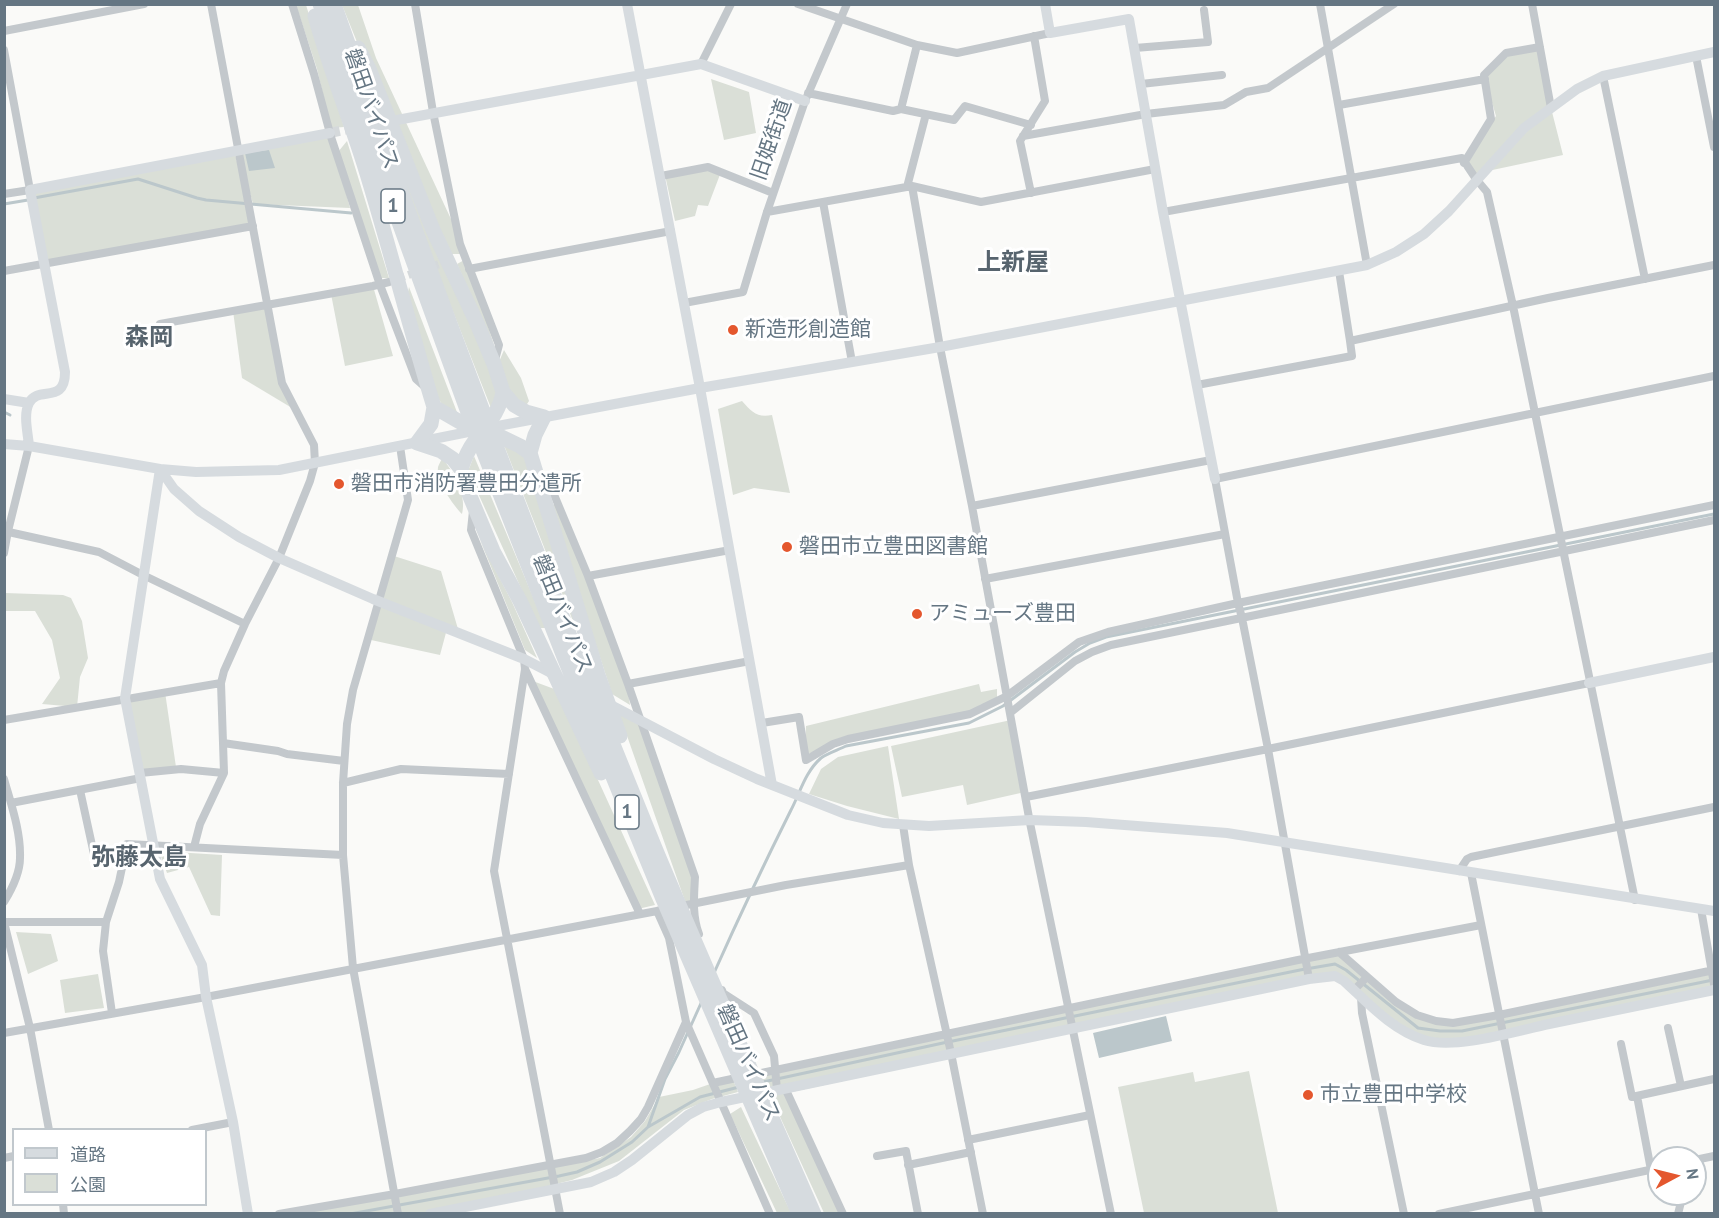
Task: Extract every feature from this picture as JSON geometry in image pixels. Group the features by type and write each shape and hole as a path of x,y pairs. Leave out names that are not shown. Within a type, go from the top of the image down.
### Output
{"highway":[{"path":"312,4 321,39 363,162 434,406 430,424 417,443 453,459 461,469 493,551 520,601 615,803 649,849"},
{"name":"磐田バイパス","path":"320,4 491,453 564,657 598,724 649,849 665,902 814,1214"},
{"path":"335,4 369,69 433,230 494,363 503,392 514,405 526,412 544,417 535,435 530,453"},
{"name":"磐田バイパス","path":"335,4 472,405"},
{"path":"461,469 473,443 496,414 503,392"},
{"path":"434,406 467,426 485,429 530,453 591,673 620,735 647,804 649,849"},
{"name":"磐田バイパス","path":"491,453 591,673 598,724"},
{"name":"磐田バイパス","path":"760,1105 799,1214"}],"street":[{"path":"4,31 144,4"},
{"path":"194,846 200,824 224,773 220,683 244,624 279,558 310,482 315,463 314,445 282,383 211,4"},
{"path":"292,4 330,133 380,285 416,379 428,389"},
{"path":"415,4 433,112 460,244 499,345 494,363"},
{"path":"627,4 661,176 772,785"},
{"path":"700,64 730,4"},
{"path":"798,4 917,45 957,53 1034,36 1130,19 1163,212 1268,749 1309,979"},
{"name":"旧姫街道","path":"684,303 743,292 773,193 806,97 846,4"},
{"path":"1045,4 1050,33"},
{"path":"1320,4 1367,265"},
{"path":"1023,136 1146,114 1224,105 1246,93 1268,88 1394,4"},
{"path":"1532,4 1551,108"},
{"path":"1134,48 1208,42 1204,10"},
{"path":"1031,193 1020,141 1045,101 1034,36"},
{"path":"901,109 917,45"},
{"path":"1464,163 1491,119 1484,75 1506,53 1540,47"},
{"path":"4,50 65,372 63,387 33,397 29,403 28,446 6,531 4,553"},
{"path":"4,444 28,446 160,469 196,472 279,470 544,417 940,347 1367,265 1396,252 1424,234 1449,211 1524,128 1577,89 1603,76 1714,52"},
{"path":"1696,56 1714,147"},
{"path":"397,120 700,64 806,97 893,111 901,109 954,120 965,106 1031,125"},
{"path":"1141,84 1222,75"},
{"path":"1603,76 1645,279"},
{"path":"1339,105 1485,79"},
{"path":"926,114 909,186 972,506 1030,820 1111,1214"},
{"path":"4,195 330,133"},
{"path":"1163,212 1461,158 1487,192 1635,900"},
{"path":"661,176 708,167 773,193"},
{"path":"767,212 909,186 981,202 1155,169"},
{"path":"823,202 852,362"},
{"path":"4,271 252,226"},
{"path":"469,269 671,231"},
{"path":"452,260 464,254"},
{"path":"1350,341 1714,265"},
{"path":"1197,386 1352,356 1339,271"},
{"path":"160,324 389,282"},
{"path":"1215,479 1714,375"},
{"path":"4,399 29,403"},
{"path":"398,1214 353,968 343,855 343,783 347,724 353,690 408,500 400,446"},
{"path":"972,506 1211,460"},
{"path":"160,469 174,489 199,511 279,558 525,664 714,759 849,815 903,825 929,826 1030,820 1136,825 1227,833 1714,911"},
{"path":"160,469 125,698 160,879 202,965 206,997 233,1122 248,1214"},
{"path":"536,469 550,485 588,576 628,684 695,877 693,903 697,928 723,993 754,1013 774,1056 775,1070 781,1089 843,1214"},
{"path":"762,723 799,717 806,760 833,744 848,739 967,715 1007,696 1079,642 1092,636 1238,603 1714,505"},
{"path":"474,506 471,530 525,664 640,914"},
{"path":"1010,713 1075,661 1112,645 1714,520"},
{"path":"6,531 99,552 244,624"},
{"path":"985,579 1226,534"},
{"path":"588,576 730,550"},
{"path":"1026,797 1714,657"},
{"path":"628,684 750,661"},
{"path":"525,664 494,871 560,1214"},
{"path":"4,720 220,683"},
{"path":"223,743 287,754 344,760"},
{"path":"11,803 81,790 140,775 182,769 224,773"},
{"path":"343,783 401,769 509,774"},
{"path":"4,779 18,834 20,860 13,887 4,902"},
{"path":"81,790 95,859"},
{"path":"1459,871 1467,858 1714,807"},
{"path":"903,825 909,865 947,1034 983,1214"},
{"path":"112,1013 103,951 106,921 119,882 127,844 343,855"},
{"path":"4,1033 640,914 665,902 693,903 909,865"},
{"path":"1471,873 1539,1214"},
{"path":"665,902 669,938 686,1022 770,1214"},
{"path":"1701,909 1714,984"},
{"path":"48,1128 30,1028 5,922 106,921"},
{"path":"713,1083 1339,952 1481,925"},
{"path":"1339,952 1396,1002 1417,1015 1436,1021 1461,1022 1713,970"},
{"path":"429,1214 591,1182 614,1172 632,1160 688,1115 703,1107 721,1102 1309,979 1335,976 1344,981 1392,1024 1425,1041 1443,1044 1464,1042 1714,990"},
{"path":"1367,977 1358,994 1404,1214"},
{"path":"279,1214 550,1165 586,1158 602,1152 630,1131 641,1119 686,1022"},
{"path":"1668,1028 1681,1086"},
{"path":"1622,1044 1632,1097 1714,1079"},
{"path":"1637,1096 1649,1146"},
{"path":"968,1140 1090,1115"},
{"path":"202,1128 233,1122"},
{"path":"877,1156 906,1151 918,1214"},
{"path":"908,1165 971,1152"},
{"path":"1439,1214 1647,1171"}],"green space":[{"path":"296,5 306,5 344,127 331,128 317,69"},
{"path":"342,5 358,5 376,58 457,232 464,254 452,254 391,126"},
{"path":"1540,47 1551,108 1563,155 1483,172 1476,179 1465,163 1496,116 1485,79 1506,53"},
{"path":"711,79 749,92 756,133 724,140"},
{"path":"331,137 350,208 253,204 238,149"},
{"path":"347,141 389,278 380,278 338,152"},
{"path":"234,150 253,226 45,264 30,190"},
{"path":"708,167 721,172 708,206 698,205 695,216 675,221 665,175"},
{"path":"399,168 452,271 499,392 491,408 439,276"},
{"path":"466,259 495,348 457,264"},
{"path":"373,286 393,356 345,366 331,294"},
{"path":"409,287 460,420 448,412 433,392 407,297"},
{"path":"268,305 283,385 297,411 242,378 233,311"},
{"path":"504,350 521,378 529,401 523,410 496,369"},
{"path":"742,401 755,413 762,416 772,415 790,493 754,488 733,495 718,409"},
{"path":"502,440 530,453 589,662"},
{"path":"474,456 546,628 539,628 468,471"},
{"path":"442,458 451,470 461,492 462,514 442,486 438,467"},
{"path":"550,504 558,505 626,680 630,705 612,694"},
{"path":"480,540 512,602 537,658 525,650"},
{"path":"394,556 441,571 458,629 383,599"},
{"path":"5,593 63,595 71,598 82,621 88,658 80,677 77,707 42,704 60,678 52,640 35,611 5,611"},
{"path":"381,602 447,629 440,655 371,640"},
{"path":"530,680 557,690 655,905 638,909"},
{"path":"979,684 981,692 997,689 997,700 980,705 967,715 840,742 805,755 806,726"},
{"path":"165,692 176,767 140,772 125,698"},
{"path":"619,713 640,720 695,877 693,903 686,904"},
{"path":"1011,720 1025,792 967,805 963,785 902,797 891,746"},
{"path":"888,746 899,819 809,794 821,769 838,757"},
{"path":"159,851 222,855 220,916 211,915 189,867 167,873"},
{"path":"16,932 51,934 58,961 28,974"},
{"path":"1339,952 1404,1006 1436,1021 1468,1021 1714,971 1714,991 1443,1044 1399,1028 1335,976 787,1093 843,1213 824,1213 760,1073"},
{"path":"98,974 104,1008 65,1013 60,980"},
{"path":"1249,1071 1278,1213 1144,1213 1118,1087 1193,1072 1195,1082"},
{"path":"734,1082 738,1092 684,1110 619,1161 572,1180 473,1205 428,1213 281,1214 600,1158 631,1137 645,1121 659,1097 713,1083"},
{"path":"741,1107 791,1213 777,1213 730,1114"}],"shaded area":[{"path":"269,150 275,168 249,171 245,153"},
{"path":"1166,1016 1172,1041 1099,1058 1093,1033"}],"waterway":[{"path":"34,198 138,179 206,200 351,213"},
{"path":"4,204 28,200"},
{"path":"4,412 10,415"},
{"path":"714,973 807,776 815,764 830,753 846,746 969,723 1003,706 1075,652 1106,637 1714,514"},
{"path":"763,1082 943,1043 1335,964 1346,970 1418,1028 1440,1031 1462,1031 1713,980"},
{"path":"648,1127 665,1079 702,1001"},
{"path":"350,1214 577,1172 600,1162 632,1142 648,1127 700,1097 739,1087"}],"tunnel":[{"path":"330,133 359,127"},
{"path":"397,279 448,261"}],"place":[{"name":"新造形創造館","path":"733,330"},
{"name":"磐田市消防署豊田分遣所","path":"339,484"},
{"name":"磐田市立豊田図書館","path":"787,547"},
{"name":"アミューズ豊田","path":"917,614"},
{"name":"市立豊田中学校","path":"1308,1095"}],"district":[{"name":"上新屋","path":"1013,263"},
{"name":"森岡","path":"149,338"},
{"name":"弥藤太島","path":"139,858"}]}
